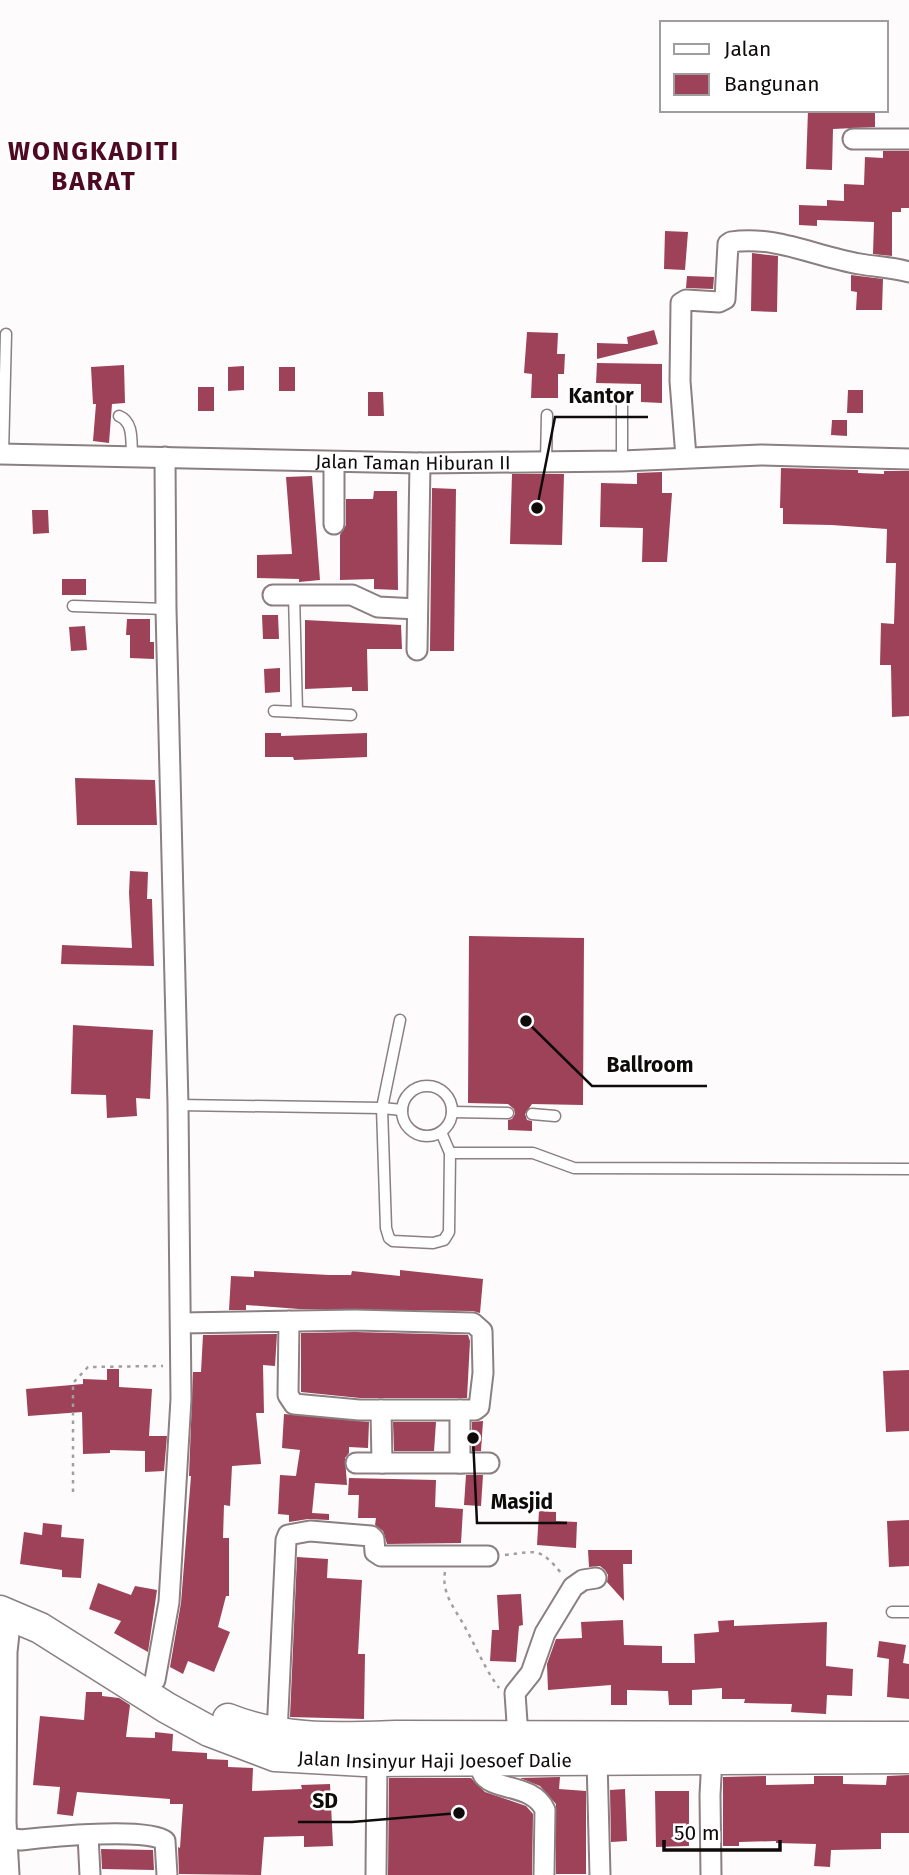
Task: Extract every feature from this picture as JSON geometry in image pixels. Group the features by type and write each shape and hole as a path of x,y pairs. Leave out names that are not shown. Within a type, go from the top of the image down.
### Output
{"main road":[{"name":"Jalan Insinyur Haji Joesoef Dalie","path":"4,1605 48,1613 155,1680 221,1716 277,1734 480,1759 909,1758"},
{"name":"Jalan Insinyur Haji Joesoef Dalie","path":"4,1605 177,1714 209,1731 275,1756 317,1760 379,1748 518,1737 909,1737"}],"street":[{"path":"853,139 909,139"},
{"path":"686,457 680,381 681,303 686,300 719,302 725,299 731,242 781,242 804,251 909,272"},
{"name":"Jalan Taman Hiburan II","path":"2,454 420,463 622,461 794,455 909,459"},
{"path":"155,1680 169,1602 181,1366 165,457"},
{"path":"334,462 334,524"},
{"path":"417,650 420,463"},
{"path":"273,595 352,594 378,607 417,609"},
{"path":"181,1323 289,1321 418,1320 476,1324 482,1331 483,1373 479,1407 475,1410 381,1410 304,1406 290,1400 289,1321"},
{"path":"381,1410 382,1463"},
{"path":"460,1410 460,1463"},
{"path":"356,1463 489,1463"},
{"path":"277,1734 288,1535 310,1531 373,1536 374,1549 381,1556 488,1556"},
{"path":"518,1737 516,1693 531,1673 545,1633 572,1587 583,1580 596,1578"},
{"path":"4,1605 7,1652 4,1831 9,1875"},
{"path":"376,1875 379,1748"},
{"path":"711,1875 712,1758"},
{"path":"480,1759 485,1777 491,1782 523,1791 543,1805 544,1875"},
{"path":"597,1760 600,1875"},
{"path":"4,1831 21,1839 125,1834 163,1838 166,1845 167,1875"},
{"path":"88,1835 90,1875"}],"lane":[{"path":"2,454 6,334"},
{"path":"622,401 622,461"},
{"path":"546,462 547,415"},
{"path":"119,416 125,418 129,425 132,456"},
{"path":"294,594 298,712"},
{"path":"74,606 166,610"},
{"path":"274,711 351,715"},
{"path":"400,1020 382,1108 386,1228 388,1238 393,1241 433,1243 444,1240 449,1232 450,1153 441,1132"},
{"path":"428,1086 442,1091 451,1104 452,1112 447,1127 441,1132 426,1136 418,1135 406,1125 402,1110 404,1102 413,1090 428,1086"},
{"path":"178,1105 402,1110"},
{"path":"452,1112 508,1113"},
{"path":"532,1114 555,1116"},
{"path":"450,1153 533,1153 574,1168 909,1169"},
{"path":"892,1612 909,1612"}],"path":[{"path":"73,1492 73,1382 88,1367 181,1366"},
{"path":"488,1556 537,1551 546,1555 572,1587"},
{"path":"449,1556 444,1581 450,1602 502,1692 516,1693"}],"building":[{"path":"808,112 875,112 875,127 833,129 832,170 806,169"},
{"path":"883,151 909,151 909,208 892,212 892,256 873,254 874,222 817,220 817,226 799,225 799,205 827,206 827,200 844,201 844,184 864,185 865,157 883,158"},
{"path":"665,231 688,232 685,270 664,269"},
{"path":"752,253 778,256 777,312 751,311"},
{"path":"851,275 883,279 882,310 856,310 857,292 851,291"},
{"path":"687,276 714,277 713,289 686,288"},
{"path":"654,330 658,344 597,359 597,343 628,344 627,337"},
{"path":"527,332 558,333 557,354 565,354 564,374 558,374 558,398 531,398 532,374 524,373"},
{"path":"597,363 662,364 662,403 641,402 641,384 596,383"},
{"path":"124,365 125,403 112,404 109,443 93,441 96,404 93,404 91,367"},
{"path":"244,366 244,390 228,391 228,367"},
{"path":"279,367 295,367 295,391 279,391"},
{"path":"198,387 214,387 214,411 198,411"},
{"path":"848,390 863,390 863,413 847,413"},
{"path":"368,392 383,392 384,416 368,416"},
{"path":"832,420 847,420 847,436 831,435"},
{"path":"781,468 858,470 858,473 884,474 884,471 909,471 909,716 892,717 891,665 880,665 881,623 894,624 896,563 886,563 887,529 783,524 783,508 780,508"},
{"path":"662,472 662,493 672,493 667,562 642,562 643,528 600,527 601,483 637,484 637,473"},
{"path":"512,474 564,474 562,545 510,544"},
{"path":"312,476 320,580 299,582 299,579 257,578 257,555 292,554 286,477"},
{"path":"432,488 456,489 454,651 430,651"},
{"path":"374,491 397,491 398,590 374,589 374,579 340,580 340,535 346,525 346,499 373,499"},
{"path":"32,510 48,510 49,533 33,534"},
{"path":"62,579 86,579 86,595 62,595"},
{"path":"262,615 278,615 279,639 263,639"},
{"path":"127,619 150,619 150,642 154,642 154,659 130,658 130,635 126,635"},
{"path":"305,620 401,625 402,649 367,649 368,691 352,691 352,687 305,689"},
{"path":"85,626 87,650 71,651 69,627"},
{"path":"280,668 280,692 265,693 264,669"},
{"path":"265,733 281,733 281,736 367,733 367,757 294,760 293,757 265,757"},
{"path":"75,778 155,780 157,825 77,825"},
{"path":"130,871 148,872 147,899 152,899 154,966 61,964 62,945 132,948"},
{"path":"469,936 584,938 583,1105 532,1104 525,1114 527,1120 532,1121 532,1131 508,1130 508,1120 515,1114 508,1104 468,1103"},
{"path":"73,1025 153,1030 150,1099 136,1098 137,1116 107,1118 106,1095 71,1094"},
{"path":"400,1270 483,1279 480,1313 299,1309 246,1305 246,1310 229,1310 231,1276 254,1277 254,1271 351,1275 352,1271 400,1276"},
{"path":"301,1333 468,1335 467,1398 360,1398 301,1392"},
{"path":"277,1334 275,1366 263,1365 264,1413 256,1413 261,1464 232,1466 230,1506 224,1505 223,1538 229,1538 229,1596 226,1596 218,1627 230,1632 214,1672 188,1661 183,1674 170,1667 181,1603 191,1476 193,1372 201,1372 203,1335"},
{"path":"107,1369 119,1369 119,1387 152,1389 149,1436 167,1436 164,1471 145,1472 145,1451 110,1450 110,1453 83,1454 82,1412 28,1416 26,1389 83,1384 83,1379 107,1380"},
{"path":"909,1370 909,1431 886,1432 883,1371"},
{"path":"284,1414 369,1422 368,1448 349,1447 345,1458 347,1485 315,1483 312,1513 329,1514 329,1520 289,1522 289,1515 278,1514 280,1475 296,1476 300,1450 282,1448"},
{"path":"483,1421 481,1451 472,1451 472,1422"},
{"path":"393,1422 436,1422 434,1451 394,1451"},
{"path":"466,1475 483,1475 481,1506 464,1505"},
{"path":"349,1478 436,1480 435,1507 463,1509 461,1543 387,1544 383,1531 375,1525 376,1518 358,1518 359,1495 348,1495"},
{"path":"539,1511 556,1512 556,1521 577,1522 576,1548 537,1545"},
{"path":"909,1520 909,1566 889,1567 887,1521"},
{"path":"43,1523 62,1525 61,1537 84,1539 81,1578 62,1577 62,1570 20,1564 24,1532 42,1535"},
{"path":"588,1550 632,1550 632,1564 623,1564 624,1601 607,1582 608,1575 605,1570 600,1566 589,1567"},
{"path":"297,1557 328,1559 327,1578 362,1580 358,1654 365,1654 364,1719 290,1717"},
{"path":"98,1583 131,1595 135,1586 157,1590 148,1652 114,1633 121,1621 89,1609"},
{"path":"521,1594 523,1625 519,1626 516,1662 490,1661 492,1630 499,1630 497,1595"},
{"path":"623,1620 624,1645 662,1646 662,1663 695,1663 694,1634 719,1632 718,1621 734,1620 734,1626 827,1622 826,1666 853,1669 852,1696 827,1695 826,1714 791,1712 792,1704 744,1703 745,1699 722,1699 722,1688 692,1690 692,1705 669,1705 668,1691 627,1690 627,1705 611,1705 611,1685 548,1690 547,1664 556,1639 582,1638 581,1622"},
{"path":"879,1641 906,1645 903,1663 909,1664 909,1699 887,1697 889,1659 877,1657"},
{"path":"86,1692 102,1692 102,1696 119,1698 130,1705 126,1737 155,1738 155,1732 173,1734 172,1751 207,1753 207,1759 228,1760 228,1767 253,1768 252,1791 302,1789 301,1785 330,1784 333,1846 304,1847 304,1836 264,1837 261,1875 179,1874 178,1847 180,1848 183,1804 170,1804 170,1799 77,1792 73,1816 57,1814 60,1787 33,1785 40,1716 84,1720"},
{"path":"909,1775 909,1833 881,1833 881,1849 831,1850 830,1867 814,1866 816,1844 776,1841 739,1842 739,1846 723,1846 723,1777 766,1776 766,1785 814,1784 814,1776 843,1776 843,1784 886,1785 887,1776"},
{"path":"560,1777 559,1789 586,1791 586,1874 556,1874 556,1804 540,1786 520,1778"},
{"path":"389,1778 471,1778 485,1792 526,1806 533,1814 532,1875 388,1875"},
{"path":"625,1789 627,1841 611,1842 610,1790"},
{"path":"655,1791 689,1791 689,1846 656,1847"},
{"path":"101,1849 153,1850 154,1870 102,1869"}],"place":[{"name":"Kantor","path":"537,508"},
{"name":"Ballroom","path":"526,1021"},
{"name":"Masjid","path":"473,1438"},
{"name":"SD","path":"459,1813"}],"district":[{"name":"WONGKADITI BARAT","path":"94,166"}]}
